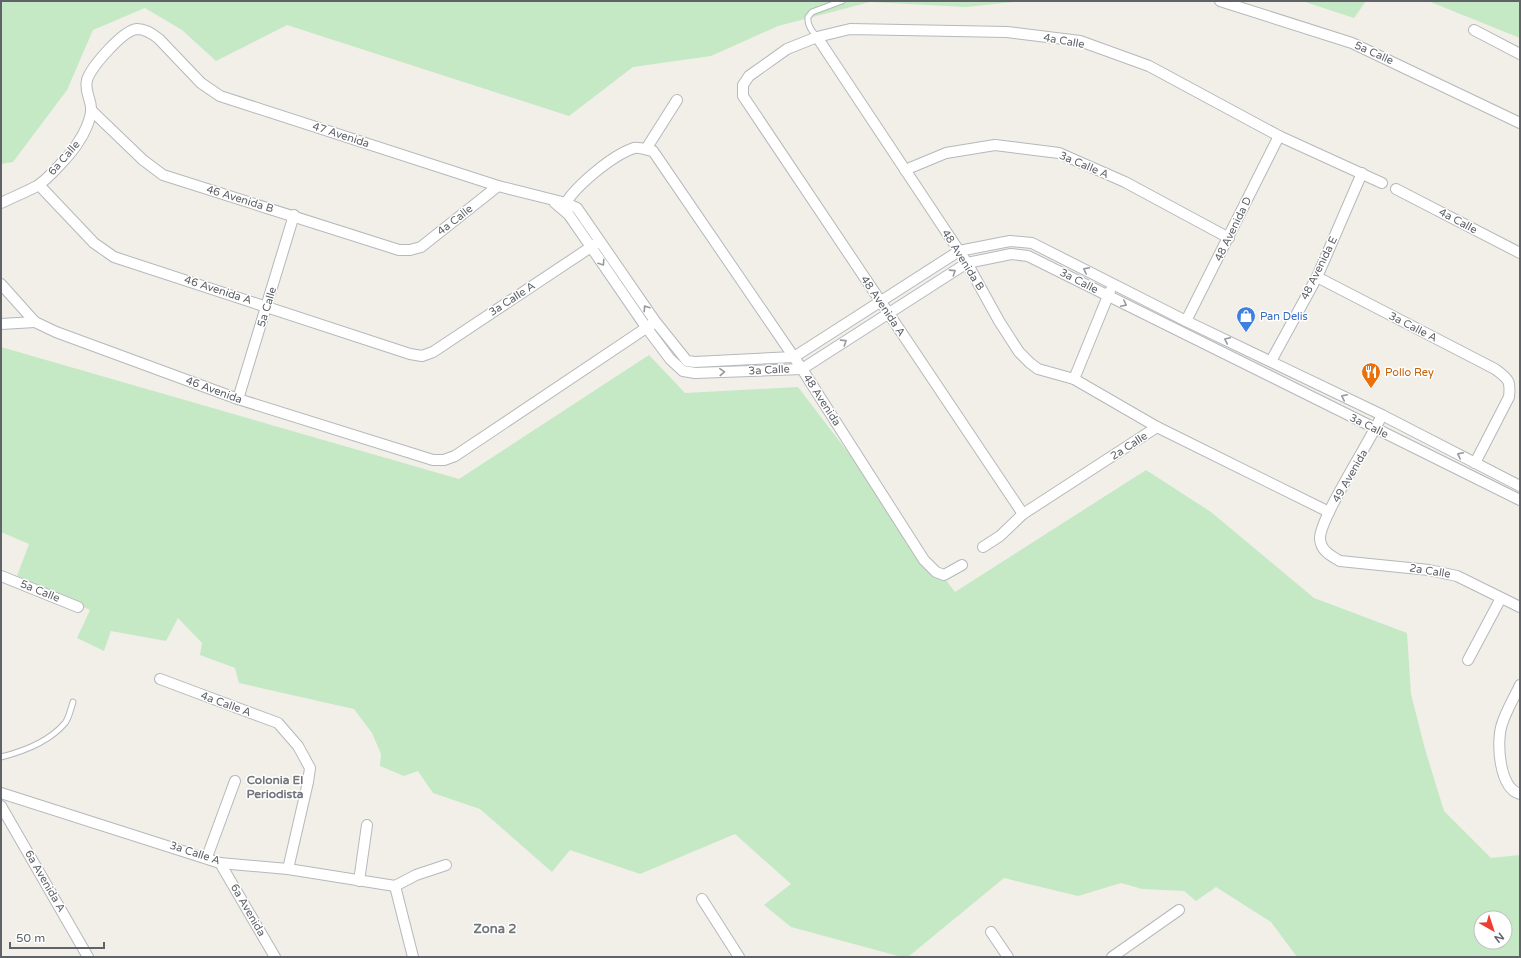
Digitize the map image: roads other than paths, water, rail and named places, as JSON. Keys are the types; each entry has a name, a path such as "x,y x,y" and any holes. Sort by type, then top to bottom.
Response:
{"street":[{"name":"5a Calle","path":"1220,1 1352,43 1414,71 1520,123"},
{"name":"4a Calle","path":"743,96 744,85 749,76 787,49 817,37 850,28 1007,32 1080,41 1149,66 1278,136 1382,183"},
{"name":"47 Avenida","path":"91,110 86,95 86,85 93,68 120,39 136,29 152,33 201,83 220,96 498,186 551,200"},
{"path":"1474,30 1520,54"},
{"name":"48 Avenida B","path":"817,37 967,263 999,321 1019,352 1038,369 1074,379 1157,427"},
{"name":"48 Avenida A","path":"743,96 880,303 1023,514"},
{"path":"564,205 587,180 616,157 636,148 646,150 677,100"},
{"name":"6a Calle","path":"1,203 39,185 71,152 80,141 91,110"},
{"name":"46 Avenida B","path":"91,110 143,160 163,175 294,215 399,250 410,250"},
{"name":"48 Avenida D","path":"1186,321 1229,238 1278,136"},
{"name":"3a Calle A","path":"905,170 946,153 995,145 1059,153 1125,182 1229,238"},
{"name":"48 Avenida","path":"646,150 653,151 657,156 794,357 924,560 936,572 944,575 962,565"},
{"name":"48 Avenida E","path":"1271,361 1317,277 1362,173"},
{"name":"46 Avenida A","path":"39,185 94,242 110,255 410,354 422,356"},
{"name":"4a Calle","path":"410,250 421,247 498,186"},
{"name":"4a Calle","path":"1396,189 1520,253"},
{"name":"3a Calle","path":"551,200 577,208 655,321 687,361 695,362 794,357 959,251 1010,241 1032,243 1186,321 1382,415 1520,486"},
{"name":"3a Calle","path":"564,205 646,327 670,359 683,371 695,374 802,369 967,263 1011,254 1028,256 1376,430 1520,500"},
{"name":"5a Calle","path":"238,399 294,215"},
{"name":"3a Calle A","path":"422,356 433,352 601,241"},
{"name":"3a Calle A","path":"1317,277 1494,369 1508,379 1510,387 1509,397 1475,463"},
{"name":"46 Avenida","path":"1,284 35,322 56,332 238,399 434,460 444,460 455,456 646,327"},
{"path":"1074,379 1114,284"},
{"path":"646,327 655,321"},
{"path":"1,324 35,322"},
{"name":"49 Avenida","path":"1320,538 1329,512 1376,430 1382,415"},
{"name":"2a Calle","path":"983,547 1000,536 1023,514 1157,427 1329,512"},
{"name":"2a Calle","path":"1320,538 1322,548 1340,561 1429,570 1457,576 1520,607"},
{"name":"5a Calle","path":"1,576 78,607"},
{"path":"1468,660 1501,598"},
{"name":"4a Calle A","path":"160,679 278,723 288,733 310,768 288,869"},
{"path":"1520,685 1502,725 1499,736 1500,760 1508,785 1514,792 1520,794"},
{"path":"207,857 235,781"},
{"name":"3a Calle A","path":"1,793 220,862 288,869 395,886"},
{"name":"6a Avenida A","path":"1,806 88,957"},
{"path":"360,881 367,825"},
{"name":"6a Avenida","path":"220,862 276,957"},
{"path":"413,957 395,886 416,875 446,865"},
{"path":"702,899 739,957"},
{"path":"1112,957 1178,910"},
{"path":"992,932 1008,957"}],"lane":[{"path":"817,37 807,22 808,17 812,12 842,1"},
{"path":"1,757 35,746 48,737 65,722 73,702"}],"place":[{"name":"Pan Delis","path":"1246,333"},
{"name":"Pollo Rey","path":"1371,389"}],"district":[{"name":"Colonia El Periodista","path":"275,787"},
{"name":"Zona 2","path":"495,929"}]}
